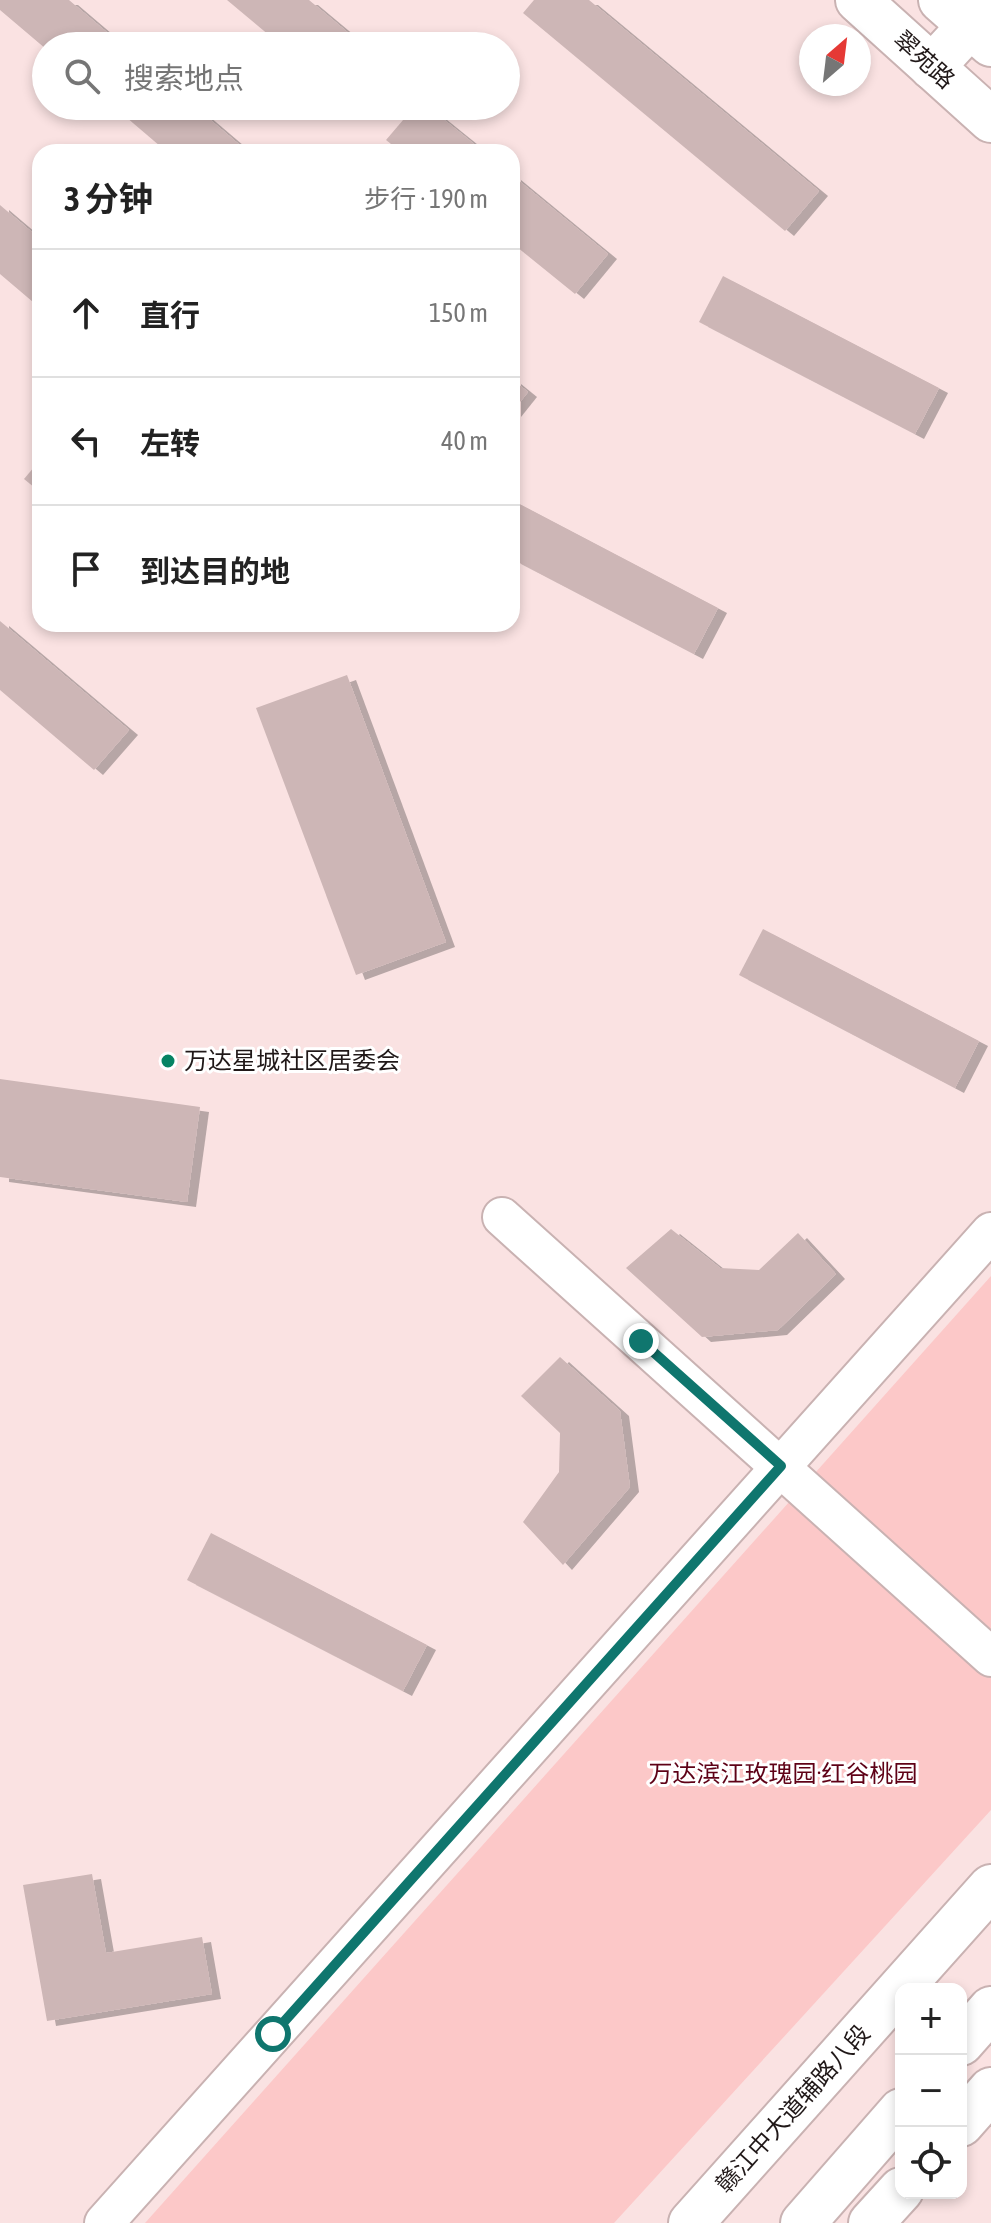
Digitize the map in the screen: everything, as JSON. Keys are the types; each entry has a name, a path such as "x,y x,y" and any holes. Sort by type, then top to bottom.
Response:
{"street":[{"name":"翠苑路","path":"858,0 991,120"},
{"path":"932,67 973,18"},
{"path":"502,1217 991,1657"},
{"path":"104,2223 991,1232"},
{"name":"赣江中大道辅路八段","path":"691,2223 991,1887"},
{"path":"967,2036 991,2009"},
{"path":"967,2117 991,2090"},
{"path":"803,2223 895,2118"},
{"path":"871,2223 895,2197"}],"green space":[{"name":"万达滨江玫瑰园·红谷桃园","path":"991,1276 991,1810 614,2223 145,2223"}],"building":[{"path":"0,0 69,0 107,32 32,32 32,37 0,10"},
{"path":"227,0 309,0 347,32 265,32"},
{"path":"534,0 589,0 819,191 785,231 523,13"},
{"path":"129,120 210,120 239,144 158,144"},
{"path":"403,120 444,120 474,144 391,144 386,140"},
{"path":"520,182 608,254 575,294 520,249"},
{"path":"0,205 32,232 32,301 0,274"},
{"path":"723,276 939,388 915,434 699,322"},
{"path":"520,386 528,392 520,402"},
{"path":"32,470 32,486 24,479"},
{"path":"520,504 718,608 694,654 520,563"},
{"path":"0,621 129,730 94,770 0,690"},
{"path":"347,675 446,942 356,975 256,708"},
{"path":"763,929 979,1041 955,1088 739,975"},
{"path":"0,1079 200,1107 187,1202 0,1177"},
{"path":"671,1229 720,1268 759,1270 798,1233 836,1274 778,1330 702,1337 626,1268"},
{"path":"560,1357 620,1411 630,1487 563,1565 523,1522 559,1472 560,1433 521,1396"},
{"path":"211,1533 427,1645 403,1691 187,1580"},
{"path":"92,1874 106,1953 202,1937 212,1994 47,2021 23,1885"}],"place":[{"name":"万达星城社区居委会","path":"168,1061"}],"route":[{"path":"273,2034 781,1466 641,1341"}]}
